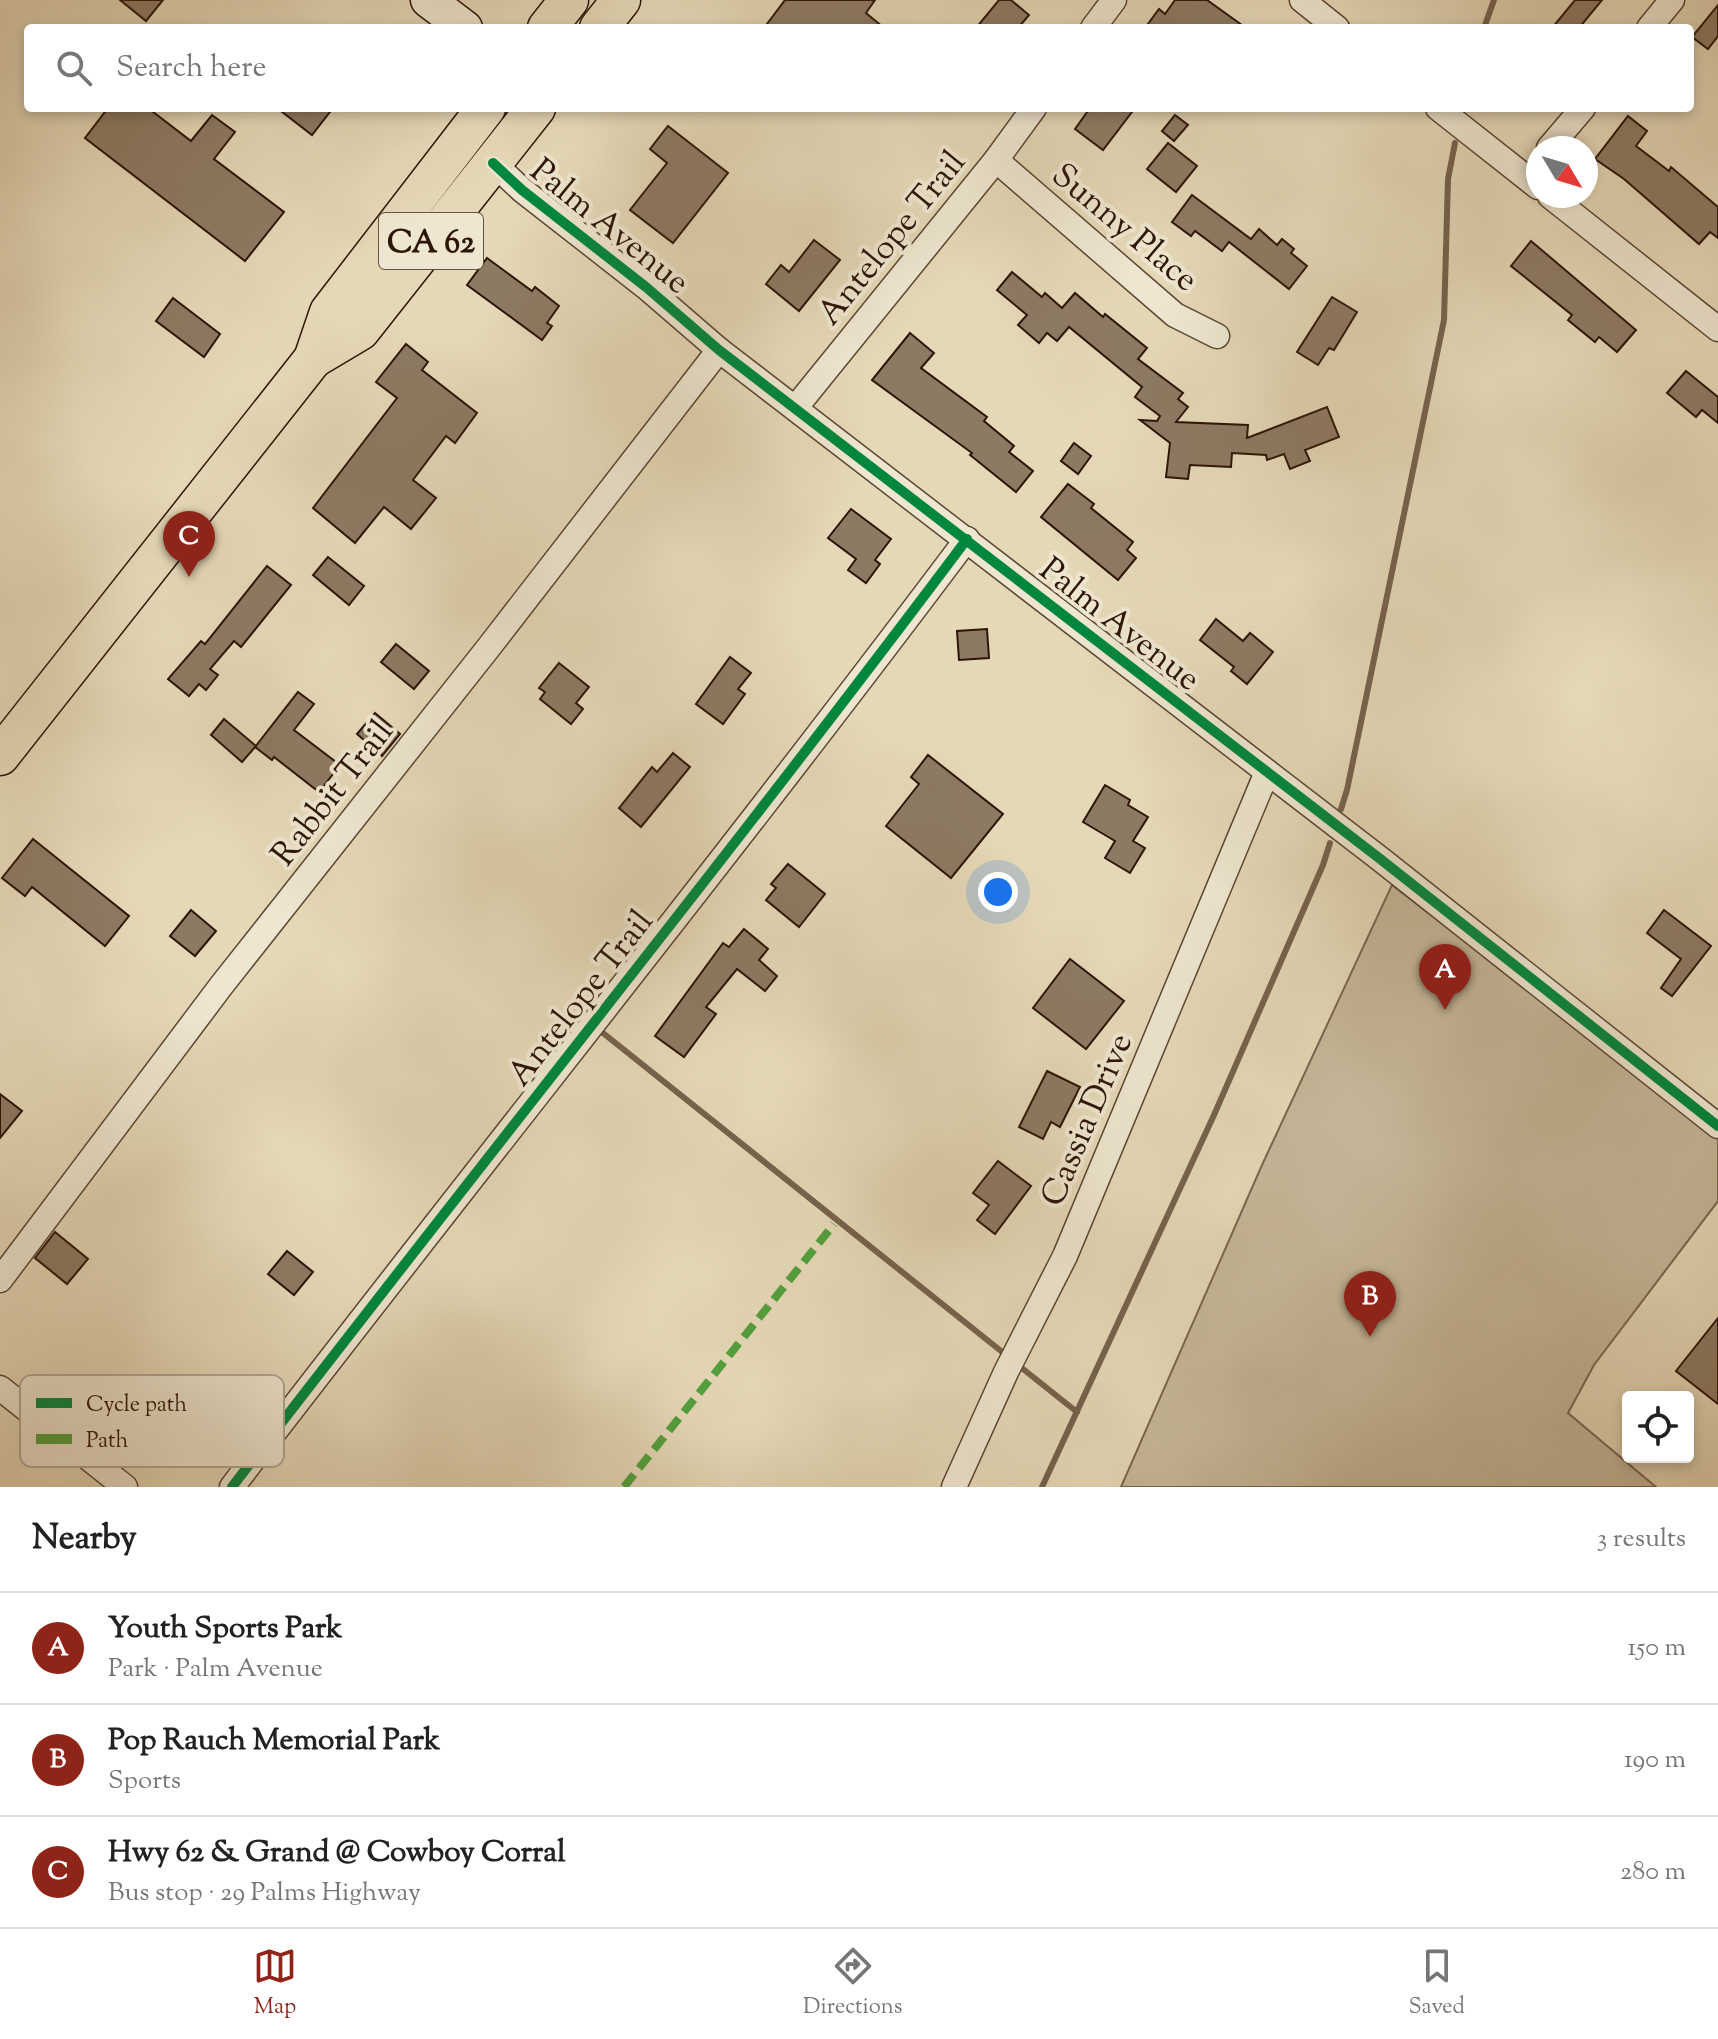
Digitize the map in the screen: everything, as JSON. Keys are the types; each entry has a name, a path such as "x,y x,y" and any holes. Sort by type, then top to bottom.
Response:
{"main road":[{"path":"550,24 569,0"},
{"path":"575,24 590,0"},
{"path":"602,24 621,0"},
{"name":"CA 62","path":"0,756 313,359 329,312 483,112"},
{"path":"493,163 484,147 512,112"},
{"name":"CA 62","path":"313,359 360,331 533,112"}],"street":[{"path":"428,0 460,24"},
{"path":"1096,24 1114,0"},
{"path":"1302,0 1332,24"},
{"path":"1652,24 1672,0"},
{"name":"Antelope Trail","path":"796,407 996,160 1031,112"},
{"path":"1444,112 1526,169"},
{"path":"1559,136 1580,112"},
{"name":"Sunny Place","path":"996,160 1175,315 1217,336"},
{"name":"Palm Avenue","path":"493,163 719,350 1267,772 1718,1126"},
{"path":"1565,208 1718,329"},
{"name":"Rabbit Trail","path":"0,1280 221,986 719,350"},
{"name":"Antelope Trail","path":"284,1420 584,1037 967,539"},
{"name":"Cassia Drive","path":"954,1487 1006,1372 1065,1256 1267,772"},
{"path":"0,1388 20,1404"},
{"path":"100,1467 125,1487"},
{"name":"Antelope Trail","path":"232,1487 247,1467"}],"shaded area":[{"path":"1392,885 1718,1136 1718,1201 1594,1365 1568,1413 1622,1458 1622,1463 1627,1463 1656,1487 1121,1487 1262,1165"}],"building":[{"path":"120,0 163,0 146,21"},
{"path":"785,0 875,0 866,13 879,24 767,24"},
{"path":"999,0 1011,0 1029,15 1021,24 979,24"},
{"path":"1175,0 1207,0 1240,24 1148,24 1159,9 1165,14"},
{"path":"1575,0 1602,0 1582,24 1555,24"},
{"path":"1718,5 1718,36 1708,49 1694,38"},
{"path":"105,112 153,112 191,141 212,115 235,132 214,159 284,212 245,261 85,138"},
{"path":"282,112 330,112 312,135"},
{"path":"1087,112 1132,112 1103,150 1075,129"},
{"path":"1175,115 1188,125 1174,141 1162,131"},
{"path":"1628,116 1647,131 1636,146 1669,171 1671,167 1718,207 1718,238 1710,232 1699,244 1624,179 1598,161 1598,155"},
{"path":"668,126 728,173 673,243 630,210 667,163 650,149"},
{"path":"1168,143 1197,166 1176,192 1147,169"},
{"path":"1192,195 1251,239 1259,229 1277,245 1282,239 1294,249 1291,253 1307,266 1289,289 1229,242 1222,251 1195,231 1191,236 1172,222"},
{"path":"814,240 840,260 799,311 766,284 781,265 789,272"},
{"path":"1531,241 1636,330 1617,352 1599,337 1595,342 1568,320 1572,315 1511,266"},
{"path":"487,258 532,291 535,287 559,306 547,323 552,326 542,340 467,285"},
{"path":"1012,272 1042,297 1045,293 1062,308 1075,293 1147,348 1138,359 1183,393 1178,399 1188,407 1176,422 1248,425 1247,438 1327,407 1339,437 1305,450 1310,461 1290,469 1284,454 1267,460 1266,455 1232,453 1231,467 1190,465 1188,479 1166,477 1170,443 1140,420 1157,421 1160,416 1135,397 1142,387 1069,327 1057,341 1047,333 1039,343 1018,325 1027,315 997,290"},
{"path":"1332,297 1357,312 1334,350 1329,348 1318,365 1297,352"},
{"path":"173,298 220,334 204,357 156,321"},
{"path":"910,333 934,353 921,368 987,417 984,421 1014,446 1009,452 1033,471 1016,492 970,455 972,453 872,380"},
{"path":"406,344 428,362 422,370 477,413 455,443 446,436 413,480 436,498 411,529 384,507 355,543 313,508 397,398 376,382"},
{"path":"1686,371 1718,397 1718,423 1702,410 1696,417 1667,393"},
{"path":"1074,443 1091,456 1078,474 1061,461"},
{"path":"1068,484 1094,504 1091,508 1133,542 1127,550 1136,558 1118,580 1041,517"},
{"path":"851,509 891,539 875,560 880,564 866,583 848,570 856,559 828,538"},
{"path":"328,557 364,586 349,605 313,575"},
{"path":"267,566 291,585 241,647 234,641 210,669 218,675 206,690 199,684 189,696 168,679 201,641 205,644"},
{"path":"1216,619 1243,641 1250,633 1273,652 1247,684 1231,671 1234,667 1200,640"},
{"path":"987,629 989,658 959,660 957,631"},
{"path":"396,644 429,671 414,689 381,662"},
{"path":"730,657 751,673 738,689 745,694 723,724 696,704"},
{"path":"559,663 589,687 576,703 583,709 571,724 540,699 545,692 539,688"},
{"path":"298,692 314,704 294,730 340,765 319,792 274,757 272,760 255,747"},
{"path":"375,713 400,734 382,756 357,734"},
{"path":"224,719 256,746 242,762 211,735"},
{"path":"673,753 690,767 641,827 619,808 652,767 657,772"},
{"path":"928,755 1003,814 951,878 886,826 919,784 911,777"},
{"path":"1105,785 1130,800 1128,805 1148,817 1133,841 1145,848 1130,873 1105,858 1115,841 1083,822"},
{"path":"33,839 129,916 105,946 32,887 25,896 2,878"},
{"path":"788,864 825,894 799,927 766,900 776,888 771,884"},
{"path":"191,910 216,931 195,956 170,936"},
{"path":"1664,910 1711,946 1672,996 1661,988 1681,959 1647,933"},
{"path":"744,929 768,949 759,960 777,976 765,991 737,969 706,1007 716,1014 684,1057 655,1036 723,943 729,947"},
{"path":"1070,959 1124,1001 1086,1049 1033,1008"},
{"path":"1047,1071 1080,1087 1060,1127 1051,1122 1043,1139 1019,1127"},
{"path":"0,1094 22,1111 0,1138"},
{"path":"998,1161 1031,1186 995,1234 977,1220 989,1205 973,1193"},
{"path":"55,1232 88,1259 67,1284 35,1258"},
{"path":"287,1251 313,1272 294,1295 268,1274"},
{"path":"1718,1318 1718,1404 1676,1371"}],"waterway":[{"path":"1485,24 1494,0"},
{"path":"1341,809 1444,320 1448,179 1455,143"},
{"path":"1042,1487 1214,1115 1330,843"},
{"path":"603,1033 1006,1355"},
{"path":"1018,1365 1077,1412"}],"marked path":[{"path":"624,1487 834,1224"}],"cycle path":[{"path":"493,163 719,350 1379,858 1718,1126"},
{"path":"284,1420 785,778 967,539"},
{"path":"232,1487 248,1467"}],"place":[{"name":"Hwy 62 & Grand @ Cowboy Corral","path":"189,577"},
{"name":"Youth Sports Park","path":"1445,1010"},
{"name":"Pop Rauch Memorial Park","path":"1370,1337"}]}
